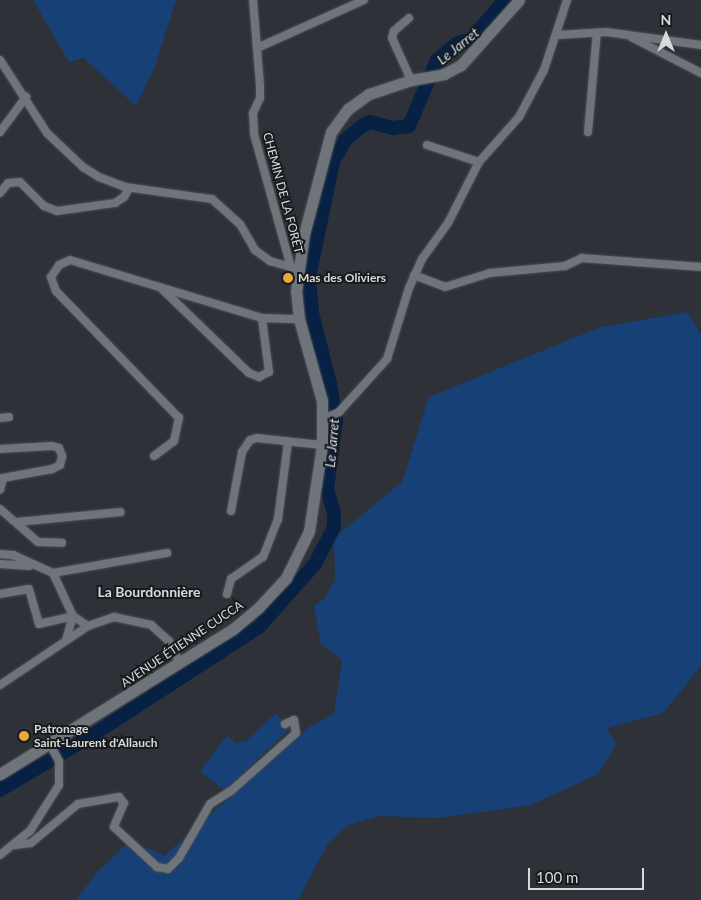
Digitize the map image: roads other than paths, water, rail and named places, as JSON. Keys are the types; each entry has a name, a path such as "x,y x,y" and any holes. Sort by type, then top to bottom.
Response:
{"main road":[{"name":"AVENUE ÉTIENNE CUCCA","path":"0,774 52,748 180,664 247,618 286,578 309,531 327,418 299,319 294,268 321,160 331,132 348,109 369,94 416,79 436,77 452,71 472,55 519,0"}],"street":[{"name":"CHEMIN DE LA FORÊT","path":"253,0 260,98 253,113 254,134 294,268"},
{"path":"257,48 364,0"},
{"path":"327,418 339,412 387,360 414,275 448,223 479,162 519,117 544,70 558,35 567,0"},
{"path":"409,18 394,31 392,38 416,79"},
{"path":"558,35 597,32 701,44"},
{"path":"588,132 597,32"},
{"path":"627,35 701,73"},
{"path":"0,60 26,97 47,134 75,160 99,178 129,188 212,199 240,224 255,250 270,261 294,268"},
{"path":"0,132 26,97"},
{"path":"427,145 479,162"},
{"path":"2,187 8,183 20,182 44,206 57,211 114,203 124,197 129,188"},
{"path":"414,275 446,287 490,273 565,266 582,258 701,267"},
{"path":"154,456 163,452 176,436 179,426 175,412 56,291 51,276 59,265 70,260 262,318 299,319"},
{"path":"159,287 249,373 259,377 269,372 262,318"},
{"path":"0,418 9,416"},
{"path":"231,511 242,452 248,442 257,438 322,445"},
{"path":"227,594 231,579 263,556 278,519 288,442"},
{"path":"0,449 52,446 59,448 62,456 60,466 52,469 1,478 0,490"},
{"path":"0,509 38,542 62,543"},
{"path":"17,522 121,512"},
{"path":"0,564 36,568 54,573 167,553"},
{"path":"0,554 13,555 36,568"},
{"path":"54,573 73,616 88,626"},
{"path":"0,594 29,589 40,624 73,616"},
{"path":"65,641 73,616"},
{"path":"0,685 88,626 114,617 151,624 169,641 180,664"},
{"path":"15,845 31,844 78,804 119,797 124,803 114,828 157,867 168,869 179,858 210,804 231,791 296,733 294,720 285,724"},
{"path":"0,855 15,845 52,799 61,776 60,761 52,748"}],"waterway":[{"name":"Le Jarret","path":"0,790 88,738 259,627 315,564 334,527 334,513 327,489 336,421 330,384 312,313 309,277 333,162 345,140 370,122 393,128 409,126 437,60 456,44 471,39 505,0"}],"place":[{"name":"Mas des Oliviers","path":"288,278"},
{"name":"Patronage Saint-Laurent d'Allauch","path":"24,736"}],"district":[{"name":"La Bourdonnière","path":"149,592"}]}
